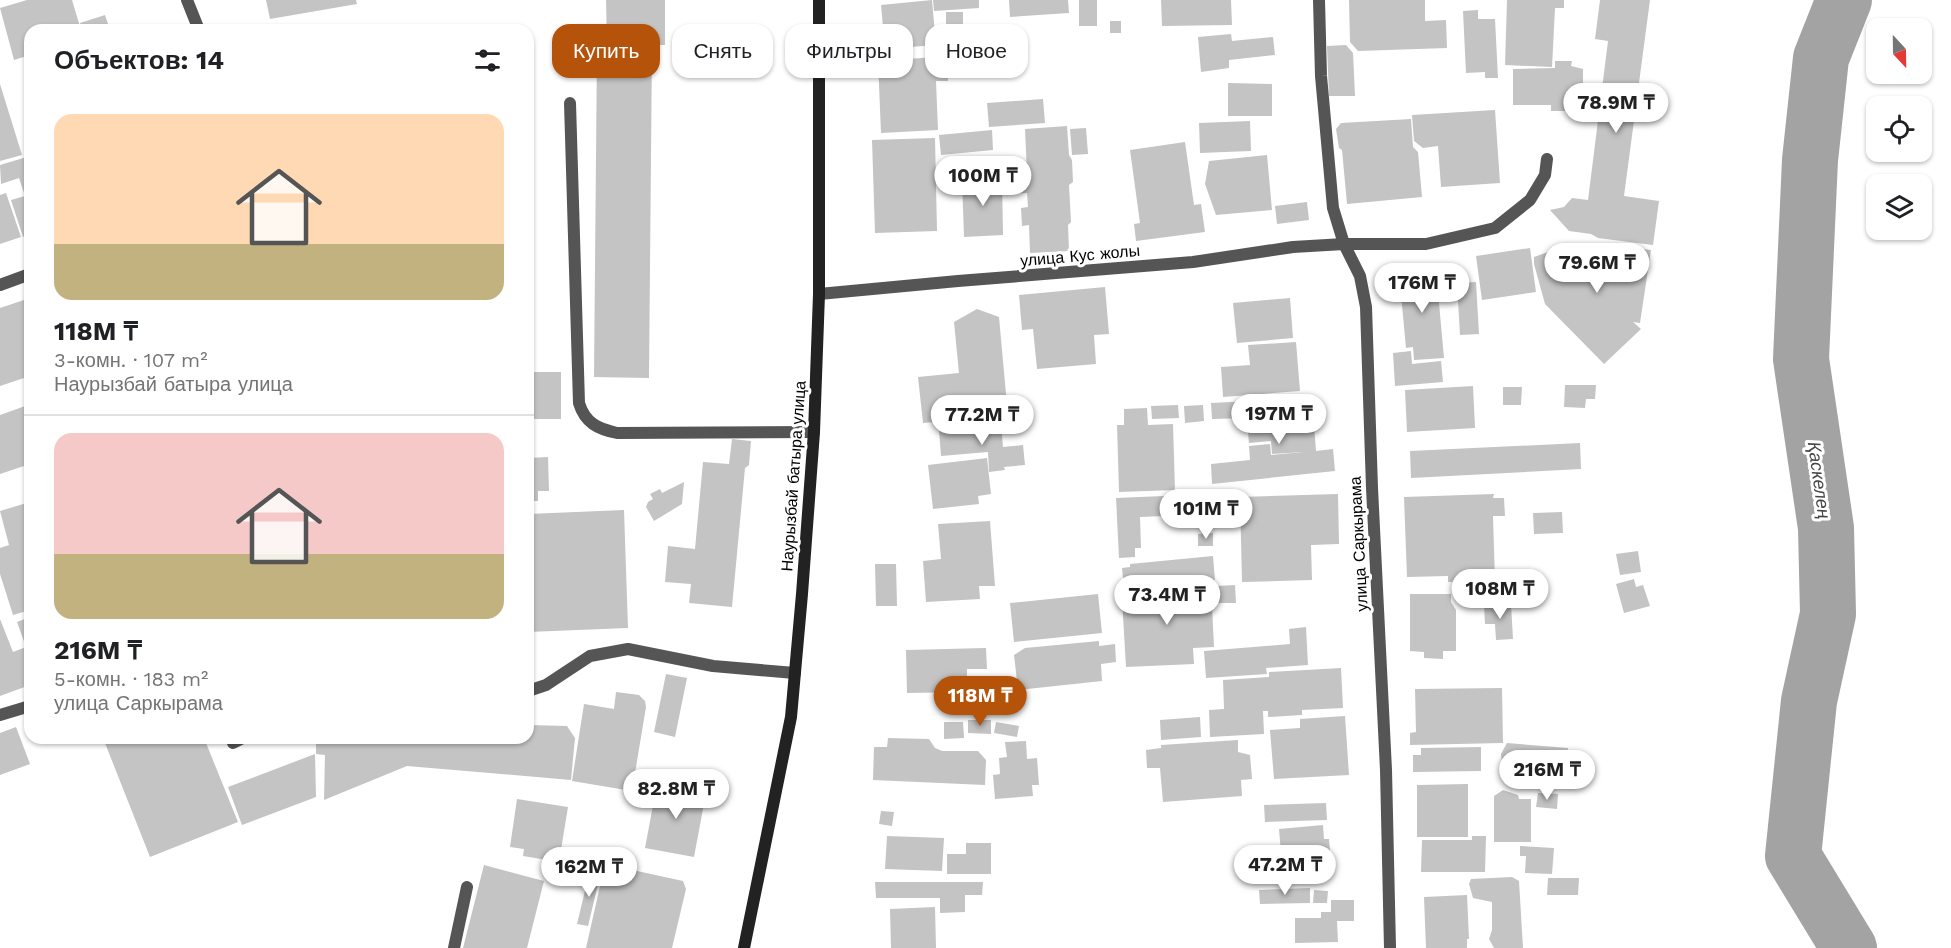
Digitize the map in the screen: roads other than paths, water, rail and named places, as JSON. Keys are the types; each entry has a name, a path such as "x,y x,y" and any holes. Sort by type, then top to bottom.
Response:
{"main road":[{"name":"Наурызбай батыра улица","path":"744,948 791,717 795,673 814,432 819,294 819,0"}],"street":[{"path":"187,0 197,24"},
{"name":"улица Саркырама","path":"1319,0 1321,76 1333,208 1344,244 1360,276 1366,307 1372,488 1386,770 1390,948"},
{"path":"570,103 579,403 582,413 592,424 603,430 617,433 814,432"},
{"name":"улица Кус жолы","path":"819,294 1192,262 1293,247 1344,244 1426,244 1494,228 1530,200 1545,175 1547,159"},
{"path":"0,285 24,276"},
{"path":"534,689 546,685 590,656 628,649 713,666 795,673"},
{"path":"0,715 24,708"},
{"path":"454,948 467,887"}],"waterway":[{"name":"Қаскелең","path":"1844,0 1821,58 1810,160 1801,359 1826,528 1828,614 1809,701 1793,856 1849,948"}]}
